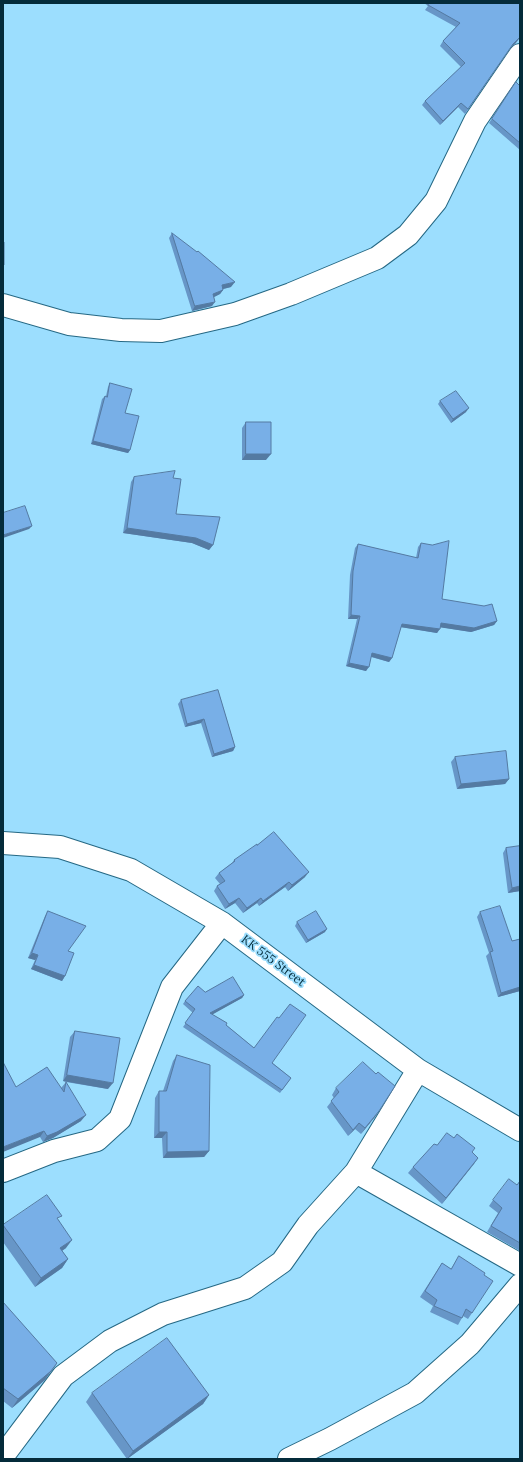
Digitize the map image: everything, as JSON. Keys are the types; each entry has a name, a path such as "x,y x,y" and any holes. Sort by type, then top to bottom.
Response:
{"street":[{"path":"3,305 70,324 121,330 161,331 235,314 291,294 378,258 408,235 436,201 475,121 520,54"},
{"name":"KK 555 Street","path":"3,843 60,847 131,870 222,923 418,1070 520,1130"},
{"path":"3,1171 54,1151 97,1140 120,1119 172,987 222,923"},
{"path":"3,1456 63,1376 110,1341 163,1314 245,1288 282,1262 308,1225 356,1172 418,1070"},
{"path":"356,1172 520,1265"},
{"path":"289,1459 330,1439 415,1392 470,1344 520,1285"}],"building":[{"path":"430,3 520,3 520,37 513,44 468,109 461,103 443,121 425,101 465,63 443,41 460,23 428,5"},
{"path":"516,82 520,86 520,143 492,119"},
{"path":"172,233 197,252 198,251 235,282 222,285 223,290 213,294 215,302 195,306"},
{"path":"4,242 4,265 3,265"},
{"path":"110,383 132,389 125,413 139,416 130,450 93,441"},
{"path":"456,391 469,408 453,419 440,401"},
{"path":"246,422 271,422 271,454 246,454"},
{"path":"175,471 173,478 181,479 176,514 220,517 213,545 196,538 127,528 134,477"},
{"path":"25,506 32,526 3,535 3,513"},
{"path":"449,541 442,599 484,606 492,604 497,621 474,628 441,623 440,629 402,624 392,658 372,653 369,667 349,663 360,616 351,615 353,571 358,544 418,558 421,543 432,545"},
{"path":"218,690 235,747 214,754 204,719 187,724 181,700"},
{"path":"506,751 509,779 461,784 455,757"},
{"path":"274,832 309,872 292,885 289,882 263,901 261,898 247,908 239,898 229,904 217,886 225,881 219,873 235,861 234,860"},
{"path":"520,846 520,886 512,888 506,848"},
{"path":"500,906 512,941 520,939 520,987 501,993 490,952 493,951 480,912"},
{"path":"48,911 86,926 68,951 74,953 65,976 34,965 38,955 32,953"},
{"path":"316,911 327,929 308,940 297,922"},
{"path":"233,977 244,995 210,1013 227,1023 226,1025 254,1048 277,1017 279,1018 290,1004 306,1015 272,1063 291,1078 282,1090 185,1023 195,1009 185,1001 198,986 205,992"},
{"path":"75,1031 120,1038 113,1083 67,1075"},
{"path":"177,1055 210,1065 209,1151 167,1152 167,1132 159,1132 159,1091 166,1091"},
{"path":"3,1062 16,1087 47,1067 64,1092 66,1082 86,1115 57,1132 47,1136 44,1131 3,1147"},
{"path":"363,1062 376,1074 378,1072 395,1086 379,1111 365,1128 359,1123 353,1130 331,1101 339,1092 336,1088"},
{"path":"447,1133 454,1138 457,1134 475,1148 472,1152 478,1158 446,1198 413,1167 434,1144 437,1145"},
{"path":"509,1179 517,1185 520,1181 520,1243 491,1226 502,1208 493,1200"},
{"path":"47,1195 62,1216 57,1218 72,1240 60,1248 68,1259 41,1278 3,1225"},
{"path":"459,1256 485,1273 484,1275 493,1281 472,1313 466,1309 462,1318 434,1306 437,1300 425,1291 442,1263 451,1269"},
{"path":"3,1302 57,1363 51,1371 18,1399 3,1388"},
{"path":"167,1338 209,1395 133,1451 92,1393"}]}
